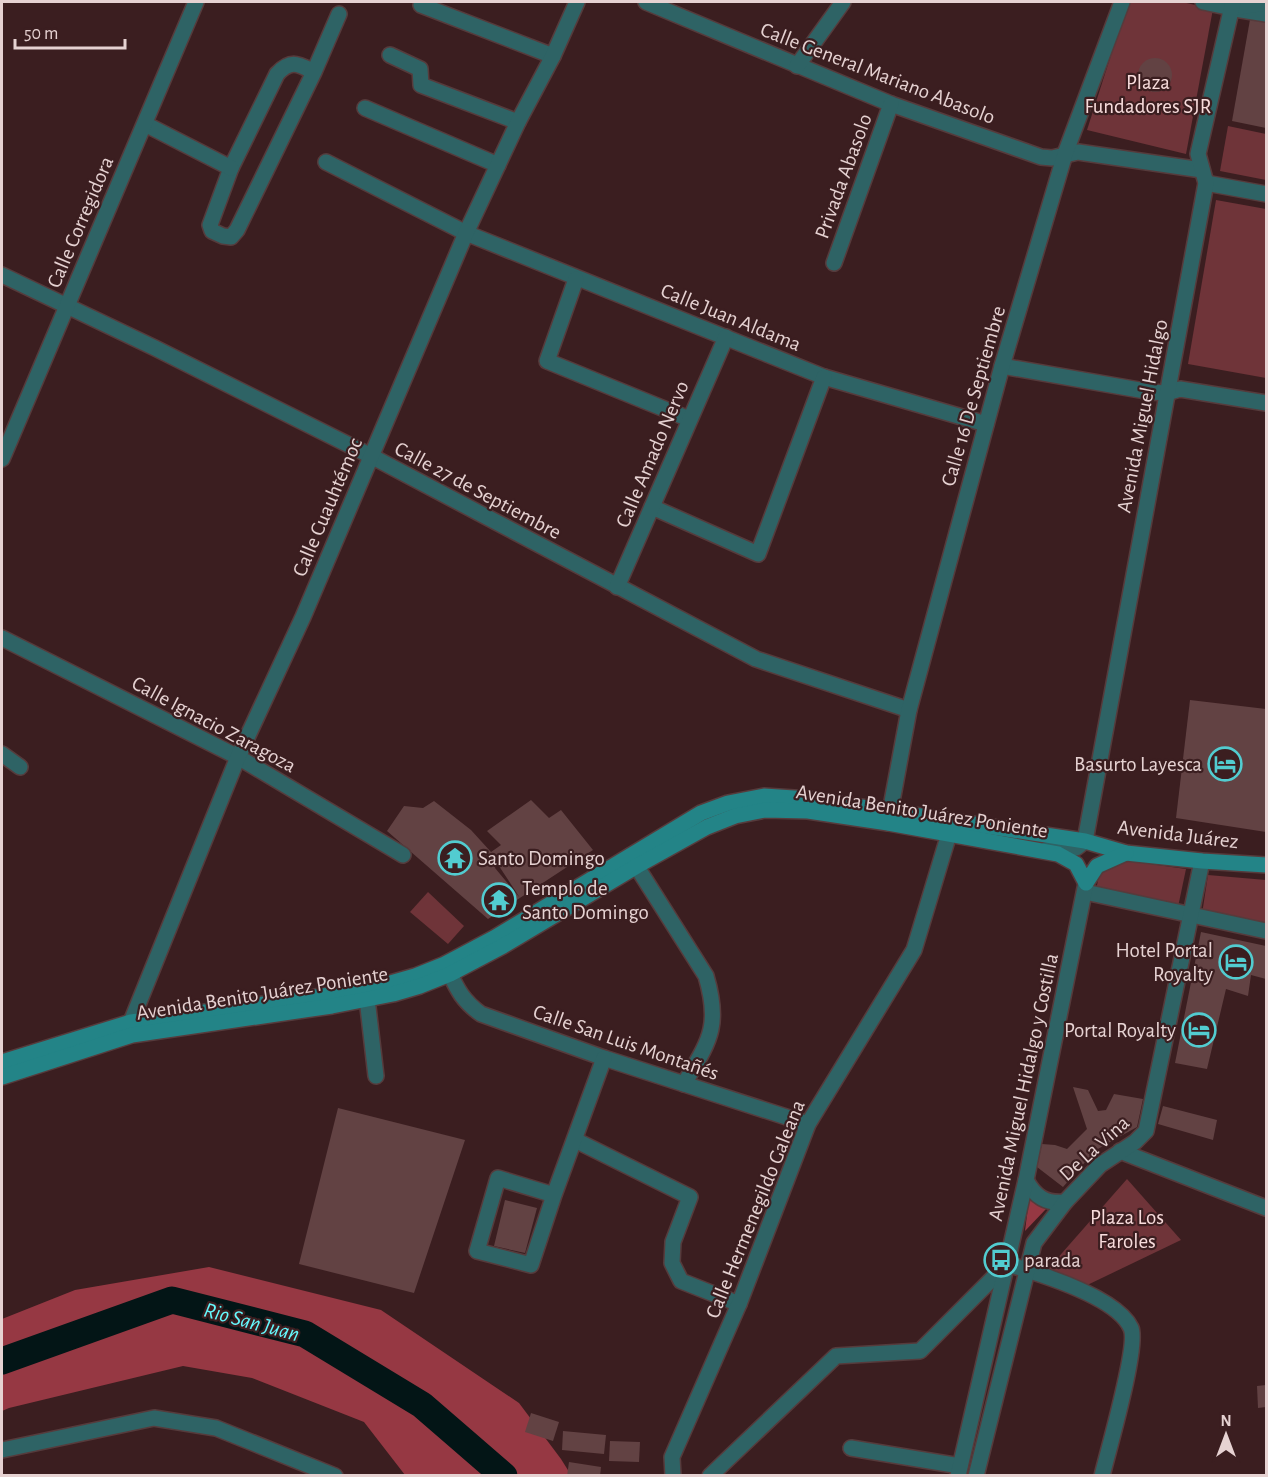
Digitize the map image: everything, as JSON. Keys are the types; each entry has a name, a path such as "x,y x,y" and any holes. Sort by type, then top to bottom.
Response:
{"main road":[{"name":"Avenida Benito Juárez Poniente","path":"2,1062 132,1028 367,995 389,985 447,969 494,938 634,861 700,813 728,803 764,796 809,799 951,828 1085,841"},
{"name":"Avenida Benito Juárez Poniente","path":"951,828 1024,849 1058,854 1068,858 1076,864 1085,887"},
{"name":"Avenida Juárez","path":"1085,841 1126,853 1266,865"},
{"path":"1085,887 1097,866 1126,853"},
{"name":"Avenida Benito Juárez Poniente","path":"2,1077 132,1028"}],"street":[{"name":"Calle Corregidora","path":"2,459 196,2"},
{"path":"423,2 422,6 553,56"},
{"name":"Calle Cuauhtémoc","path":"132,1028 238,757 303,617 466,233 578,2"},
{"name":"Calle General Mariano Abasolo","path":"646,2 891,104 1041,157 1052,158 1078,152 1100,154 1204,176 1266,194"},
{"path":"797,66 843,2"},
{"name":"Calle 16 De Septiembre","path":"889,817 909,710 1002,366 1065,154 1122,2"},
{"path":"1203,2 1233,5 1266,3"},
{"path":"1233,5 1266,14"},
{"name":"Avenida Miguel Hidalgo","path":"1085,841 1167,393 1204,176 1198,154 1233,5"},
{"path":"314,72 292,64 284,67 277,74 231,168 210,225 212,231 231,237 237,230 314,72 339,14"},
{"path":"390,55 420,69 422,85 518,122"},
{"name":"Privada Abasolo","path":"834,263 891,104"},
{"path":"365,108 498,165"},
{"path":"145,124 231,168"},
{"name":"Calle Juan Aldama","path":"326,162 466,233 576,279 824,377 986,424"},
{"name":"Calle 27 de Septiembre","path":"2,275 371,456 756,659 909,710"},
{"path":"576,279 547,361 689,418"},
{"name":"Calle Amado Nervo","path":"617,587 726,337"},
{"path":"1002,366 1151,392 1167,393 1180,389 1266,403"},
{"path":"652,507 758,554 824,377"},
{"name":"Calle Ignacio Zaragoza","path":"2,638 238,757 403,855"},
{"path":"2,754 20,767"},
{"name":"Calle Hermenegildo Galeana","path":"673,1476 672,1457 739,1304 808,1124 914,950 951,828"},
{"path":"1024,849 1076,848 1085,841"},
{"path":"634,861 706,976 712,998 714,1016 709,1040 684,1084"},
{"name":"De La Vina","path":"1026,1269 1034,1243 1065,1202 1100,1165 1135,1142 1146,1131 1202,861"},
{"path":"1085,887 1266,931"},
{"name":"Avenida Miguel Hidalgo y Costilla","path":"959,1471 1026,1180 1085,887"},
{"name":"Calle San Luis Montañés","path":"447,969 468,1005 481,1014 604,1058 808,1124"},
{"path":"367,995 376,1076"},
{"path":"554,1195 498,1178 477,1251 531,1265 604,1058"},
{"path":"575,1140 690,1197 673,1242 672,1263 681,1281 739,1304"},
{"path":"1120,1151 1266,1208"},
{"path":"1026,1180 1032,1191 1041,1199 1053,1203 1065,1202"},
{"path":"710,1476 836,1356 920,1351 1007,1264 1063,1281 1123,1316 1132,1330 1130,1363 1102,1476"},
{"path":"976,1476 1026,1269"},
{"path":"2,1450 154,1418 216,1428 335,1476"},
{"path":"851,1448 959,1471"}],"green space":[{"name":"Plaza Fundadores SJR","path":"1128,2 1182,2 1213,9 1186,154 1087,130"},
{"path":"1228,126 1266,134 1266,180 1220,171"},
{"path":"1216,200 1266,209 1266,378 1188,364"},
{"path":"1122,860 1186,869 1178,907 1096,890 1100,871"},
{"path":"1208,875 1266,880 1266,927 1202,914"},
{"path":"428,892 464,926 448,944 410,912"},
{"name":"Plaza Los Faroles","path":"1127,1179 1181,1240 1079,1289 1048,1269"}],"shaded area":[{"path":"1029,1199 1046,1209 1025,1231"},
{"path":"209,1267 381,1310 519,1403 571,1475 405,1475 364,1422 252,1378 183,1366 2,1411 2,1319 75,1290"}],"building":[{"path":"1251,14 1266,17 1266,128 1232,121"},
{"path":"1155,58 1167,63 1172,75 1167,87 1155,92 1143,87 1138,75 1143,63"},
{"name":"Basurto Layesca","path":"1190,700 1266,709 1266,832 1176,818"},
{"path":"531,800 549,818 561,810 593,850 520,898 488,919 387,831 404,806 423,808 434,801 471,830 491,852 501,845 487,831","holes":["497,863 520,898 495,868"]},
{"name":"Portal Royalty","path":"1201,932 1266,946 1266,979 1251,975 1248,996 1226,989 1207,1069 1175,1063"},
{"path":"1073,1087 1088,1090 1098,1111 1106,1110 1114,1094 1143,1099 1137,1127 1096,1150 1063,1187 1037,1167 1042,1144 1067,1149 1087,1129"},
{"path":"1163,1106 1217,1120 1213,1140 1158,1124"},
{"path":"338,1108 465,1140 414,1293 299,1264"},
{"path":"505,1200 537,1208 525,1253 494,1246"},
{"path":"1266,1385 1266,1407 1258,1408 1257,1386"},
{"path":"531,1413 559,1422 553,1441 525,1432"},
{"path":"563,1431 606,1435 604,1454 562,1450"},
{"path":"610,1441 640,1442 639,1462 609,1461"},
{"path":"569,1462 601,1467 600,1476 567,1476"}],"waterway":[{"name":"Rio San Juan","path":"2,1361 172,1300 305,1334 422,1405 504,1476"}],"place":[{"name":"Basurto Layesca","path":"1225,764"},
{"name":"Santo Domingo","path":"455,858"},
{"name":"Templo de Santo Domingo","path":"499,900"},
{"name":"Hotel Portal Royalty","path":"1236,962"},
{"name":"Portal Royalty","path":"1199,1030"},
{"name":"parada","path":"1001,1260"}]}
